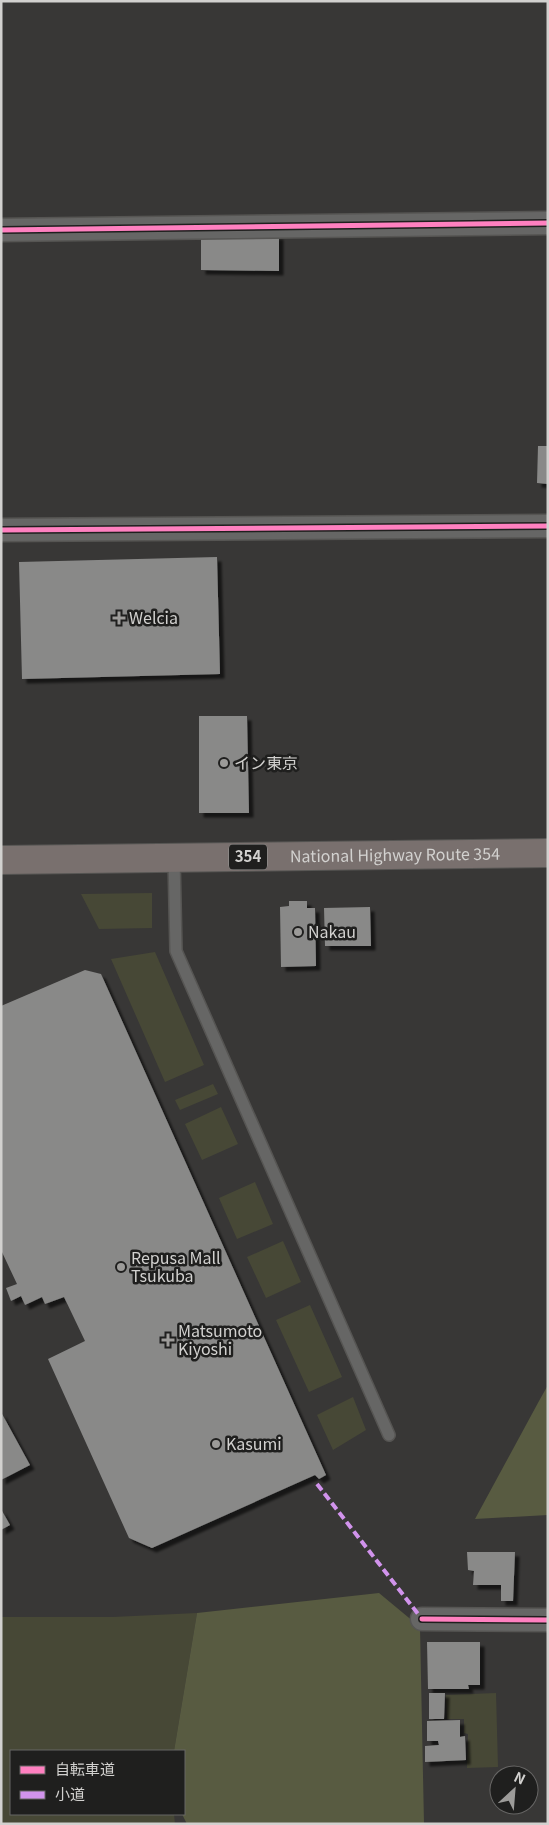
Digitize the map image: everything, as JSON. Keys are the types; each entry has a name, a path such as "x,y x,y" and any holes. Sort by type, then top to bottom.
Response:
{"highway":[{"name":"National Highway Route 354","path":"1,860 548,853"}],"street":[{"path":"1,230 548,222"},
{"path":"1,530 548,526"},
{"path":"422,1619 548,1620"}],"lane":[{"path":"174,858 176,951 389,1435"}],"green space":[{"path":"152,893 152,928 99,929 81,894"},
{"path":"155,952 204,1065 165,1082 111,959"},
{"path":"213,1084 218,1094 180,1110 175,1100"},
{"path":"221,1107 238,1144 202,1160 185,1124"},
{"path":"255,1182 273,1224 237,1239 219,1198"},
{"path":"283,1241 301,1282 266,1298 247,1257"},
{"path":"310,1305 342,1377 309,1392 276,1320"},
{"path":"548,1385 548,1515 475,1519 539,1401"},
{"path":"353,1397 366,1430 333,1450 317,1415"},
{"path":"379,1593 420,1627 424,1824 187,1824 182,1815 185,1815 185,1750 174,1750 197,1613"},
{"path":"197,1613 174,1750 10,1750 10,1815 174,1815 175,1824 1,1824 1,1617 113,1617"},
{"path":"496,1693 498,1765 467,1768 468,1734 464,1733 464,1719 447,1719 446,1695"}],"building":[{"path":"201,234 279,235 279,271 201,270"},
{"path":"538,446 548,446 548,484 537,483"},
{"name":"Welcia","path":"217,557 220,674 22,679 19,562"},
{"name":"イン東京","path":"199,716 247,716 249,813 199,813"},
{"name":"Nakau","path":"289,901 307,901 307,908 315,908 316,966 281,967 280,907 289,906"},
{"path":"370,907 371,946 325,946 324,908"},
{"name":"Repusa Mall Tsukuba","path":"85,970 101,974 326,1475 319,1479 315,1475 152,1548 129,1538 48,1359 85,1341 64,1297 45,1304 42,1297 25,1305 21,1296 11,1301 6,1288 17,1284 1,1250 1,1006"},
{"path":"1,1412 30,1465 1,1480"},
{"path":"1,1509 10,1525 1,1530"},
{"path":"467,1552 515,1552 513,1601 501,1601 501,1585 473,1585 474,1571 468,1570"},
{"path":"427,1642 480,1642 480,1685 468,1685 469,1689 428,1689"},
{"path":"429,1693 445,1693 444,1719 429,1719"},
{"path":"460,1720 460,1737 465,1736 466,1760 425,1762 425,1746 439,1745 438,1741 427,1741 427,1721"}],"marked path":[{"path":"317,1484 422,1619"}],"cycle path":[{"path":"1,230 548,223"},
{"path":"1,530 548,526"},
{"path":"422,1619 548,1620"}],"place":[{"name":"Welcia","path":"119,618"},
{"name":"イン東京","path":"224,763"},
{"name":"Nakau","path":"298,932"},
{"name":"Repusa Mall Tsukuba","path":"121,1267"},
{"name":"Matsumoto Kiyoshi","path":"168,1340"},
{"name":"Kasumi","path":"216,1444"}]}
